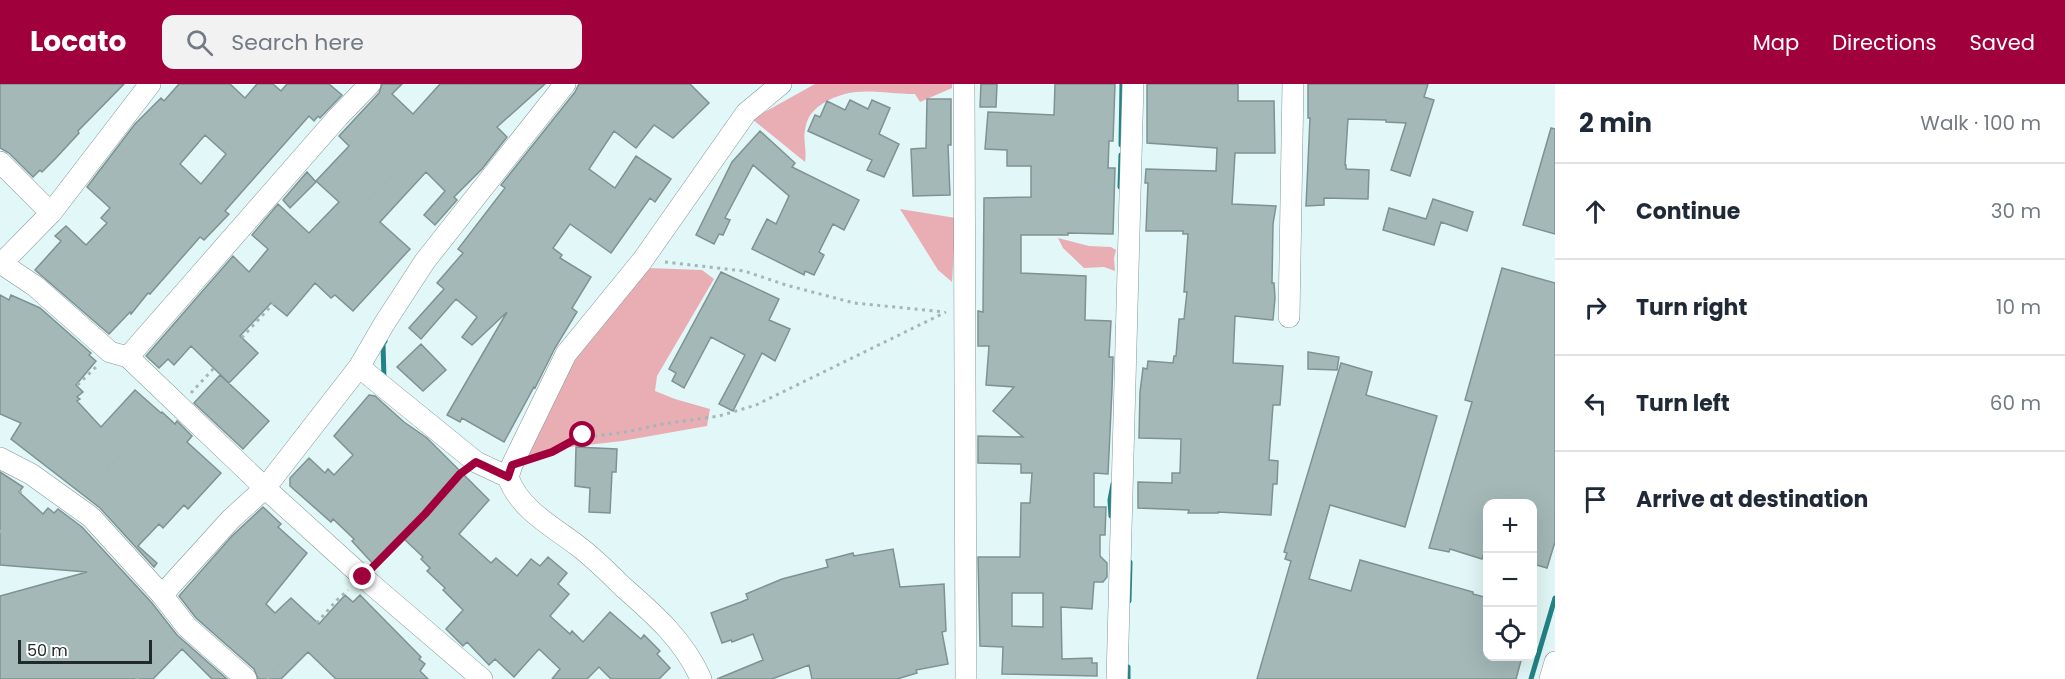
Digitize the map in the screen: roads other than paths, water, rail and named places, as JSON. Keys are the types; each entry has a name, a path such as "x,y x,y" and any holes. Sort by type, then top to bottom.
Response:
{"street":[{"path":"150,84 51,213 1,264 35,286 176,402 265,488 363,577 482,679"},
{"path":"119,355 370,84"},
{"path":"162,595 231,519 265,488 359,367 425,261 565,84"},
{"path":"701,679 695,664 669,627 580,547 520,501 512,488 510,471 566,354 642,261 746,113 781,84"},
{"path":"964,84 966,679"},
{"path":"1117,679 1133,84"},
{"path":"1289,317 1293,84"},
{"path":"0,162 51,213"},
{"path":"359,367 476,462 510,471"},
{"path":"15,466 76,504 91,517 162,595 187,627 246,679"},
{"path":"1550,679 1555,662"}],"waterway":[{"path":"1121,145 1122,84"},
{"path":"1120,187 1121,155"},
{"path":"384,379 383,344 385,341"},
{"path":"1111,516 1110,500 1113,484"},
{"path":"1129,601 1130,562"},
{"path":"1531,679 1555,598"},
{"path":"1128,667 1128,679"}]}
